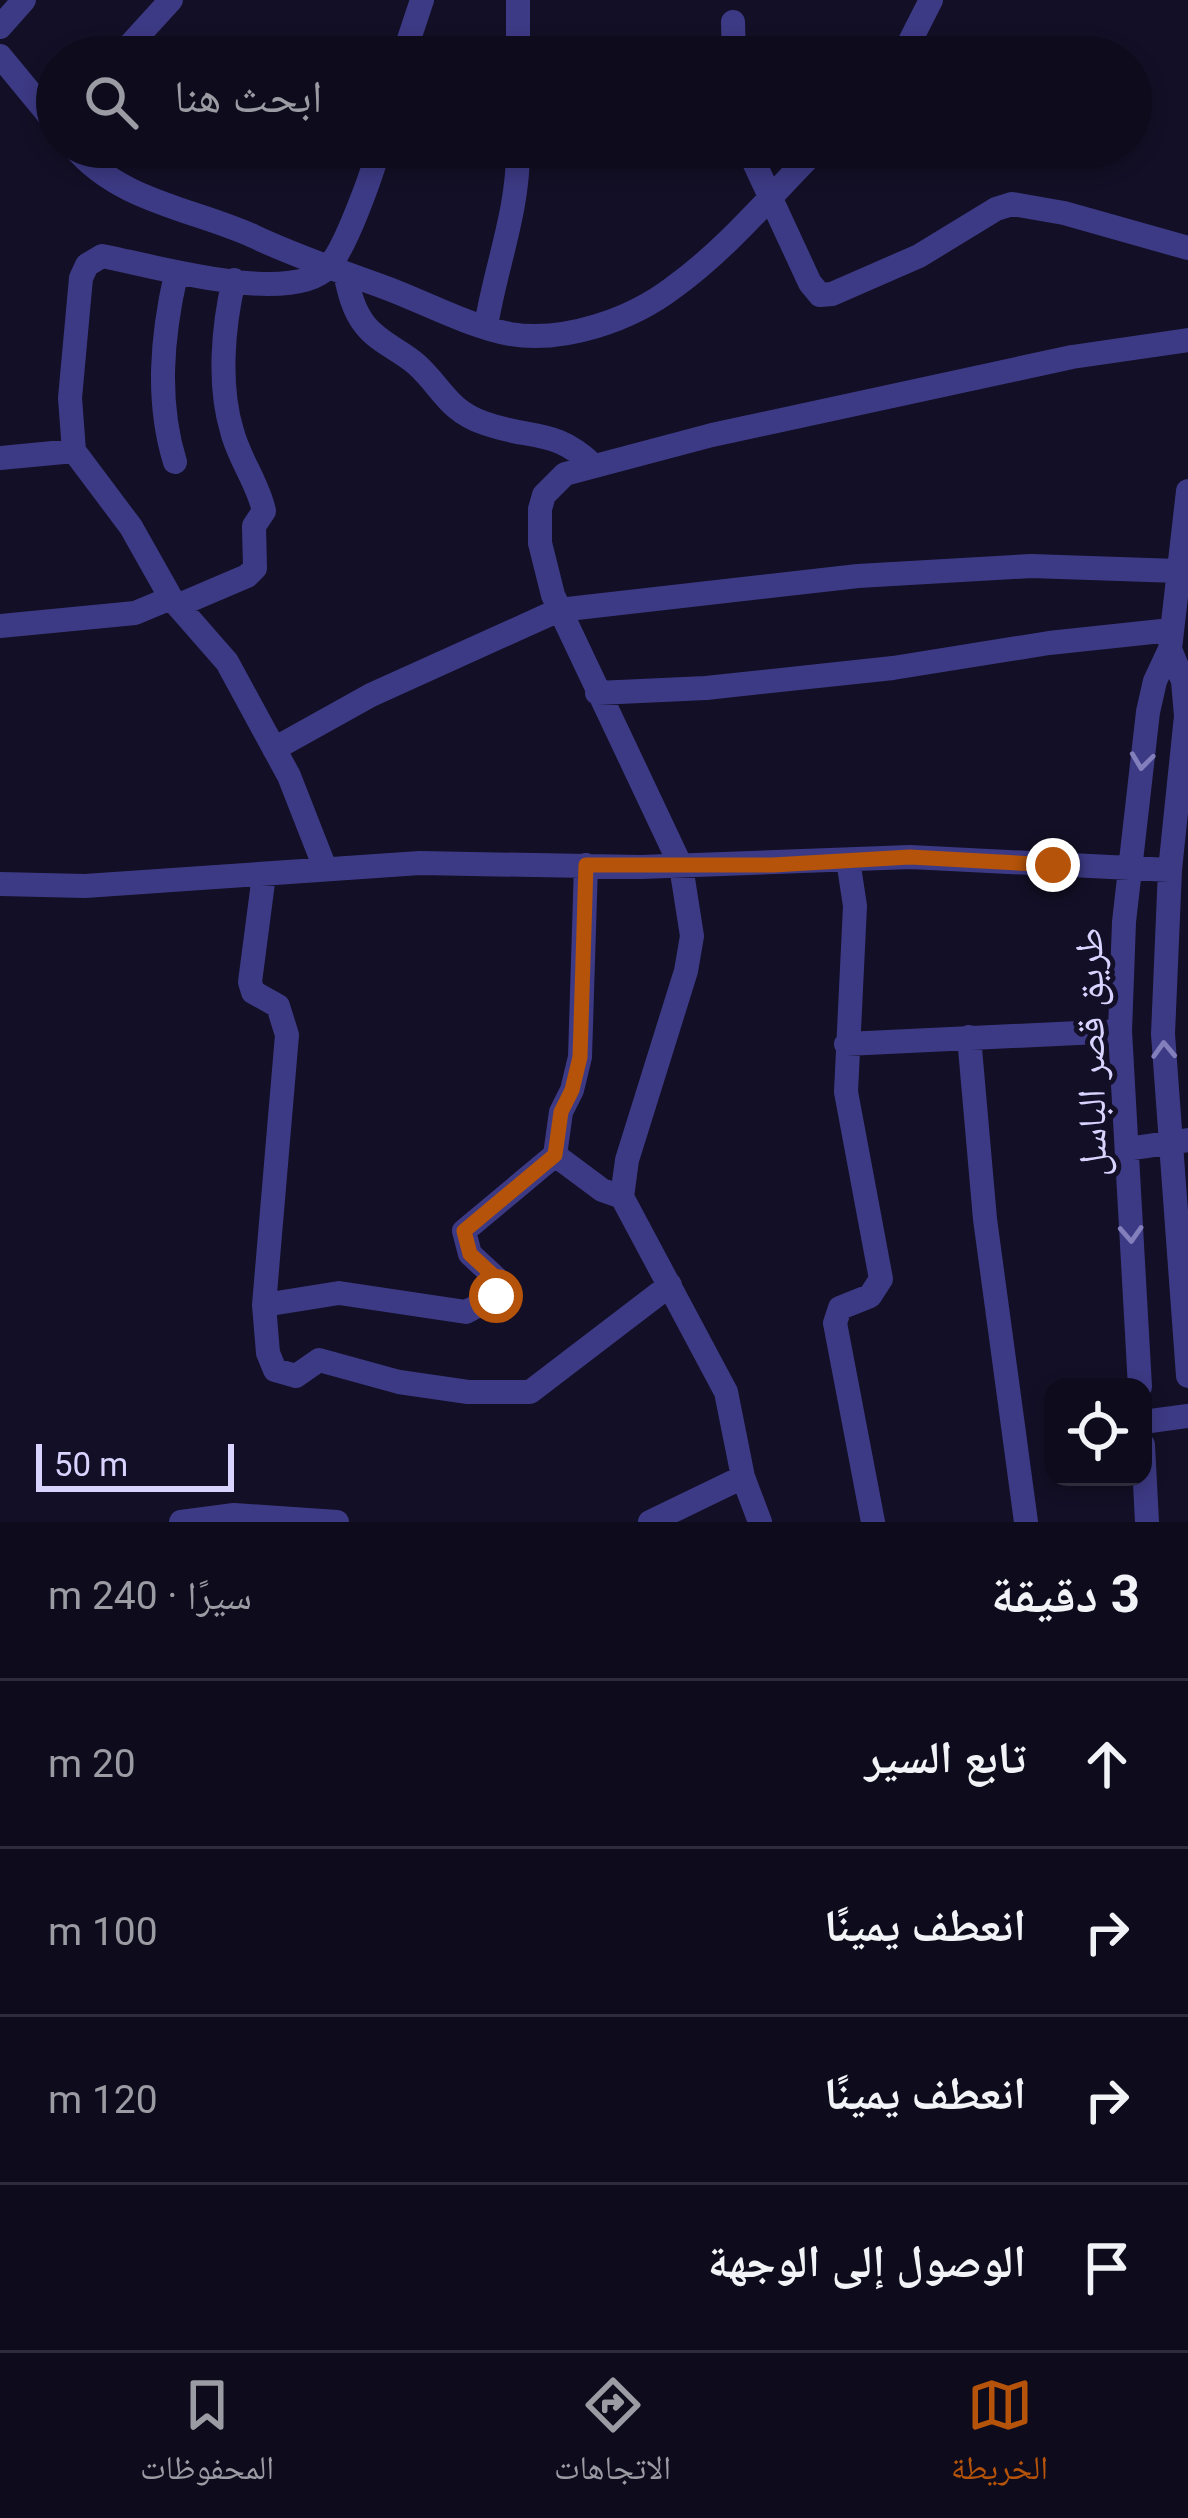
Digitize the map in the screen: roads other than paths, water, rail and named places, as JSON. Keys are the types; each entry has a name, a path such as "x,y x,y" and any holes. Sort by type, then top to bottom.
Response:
{"street":[{"path":"0,27 24,0"},
{"path":"138,36 171,0"},
{"path":"410,36 422,0"},
{"path":"518,0 518,36"},
{"path":"913,36 931,0"},
{"path":"733,22 733,36"},
{"path":"0,56 36,100"},
{"path":"99,168 144,198 230,226 510,334 559,333 637,311 675,287 799,168"},
{"path":"372,168 337,271 361,321 421,368 454,408 500,428 563,440 593,466"},
{"path":"487,326 495,273 513,219 517,168"},
{"path":"756,168 809,283 820,295 919,256 1012,204 1064,213 1188,248"},
{"path":"326,868 274,749 227,662 175,602 130,527 74,451 70,398 81,278 87,265 102,256 176,274 291,285 337,271"},
{"path":"175,462 166,434 164,392 166,317 176,274"},
{"path":"0,626 135,613 248,576 255,568 254,526 263,508 232,431 226,388 225,338 234,280"},
{"path":"760,1522 743,1477 726,1392 622,1197 627,1160 691,953 681,866 559,610 540,543 544,495 565,474 712,435 1072,357 1188,340"},
{"path":"0,458 74,451"},
{"name":"طريق قصر الباسل","path":"1140,1378 1120,1031 1130,867 1148,712 1171,640 1188,491"},
{"path":"274,749 370,695 559,610 858,576 1031,566 1178,571"},
{"path":"597,694 893,668 1049,643 1171,640"},
{"name":"طريق قصر الباسل","path":"1171,640 1183,681 1186,716 1170,870 1163,1034 1179,1142 1188,1376"},
{"path":"0,884 85,886 419,863 681,866 910,857 1170,870"},
{"path":"848,860 855,906 846,1092 881,1279 870,1296 840,1308 835,1323 873,1522"},
{"path":"264,1306 339,1293 466,1312 488,1304 499,1290 496,1278 470,1254 464,1231 555,1155 561,1112 580,1057 586,865"},
{"path":"264,875 250,982 253,992 278,1006 287,1035 264,1306 268,1353 279,1374 296,1376 319,1360 399,1382 468,1392 530,1392 670,1285"},
{"path":"846,1044 1120,1031"},
{"path":"969,1037 985,1219 1026,1522"},
{"path":"1127,1149 1179,1142"},
{"path":"555,1155 602,1190 622,1197"},
{"path":"1152,1421 1188,1416"},
{"path":"650,1522 743,1477"},
{"path":"1145,1486 1147,1522"},
{"path":"182,1522 235,1515 337,1522"}]}
